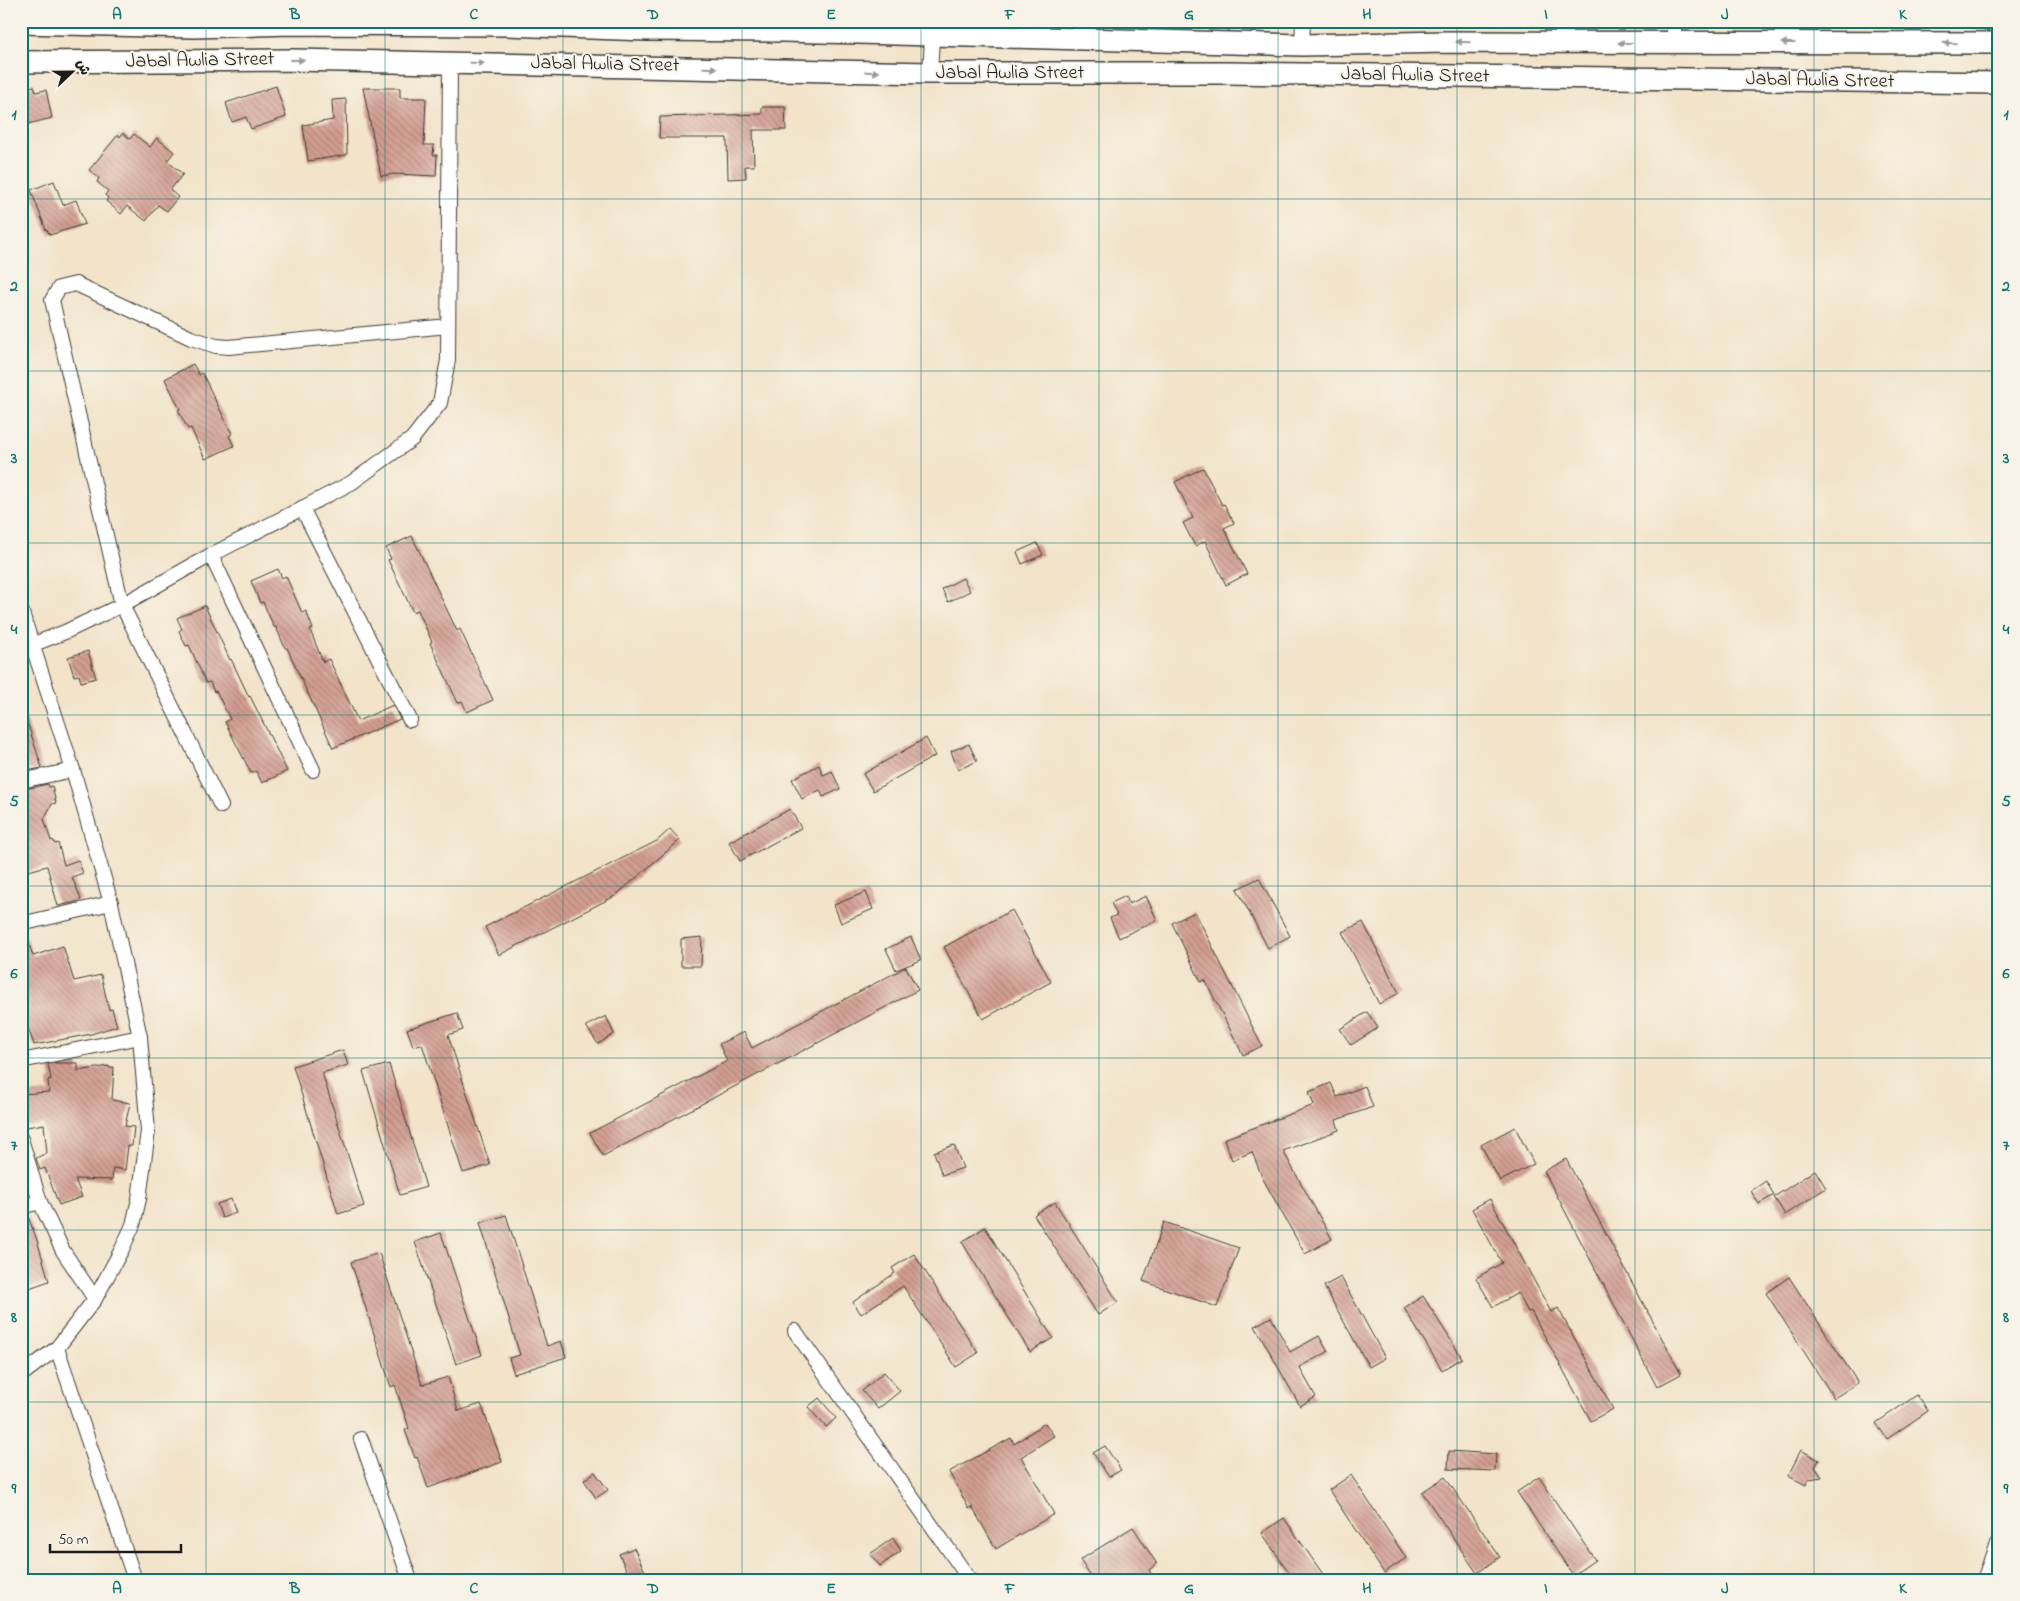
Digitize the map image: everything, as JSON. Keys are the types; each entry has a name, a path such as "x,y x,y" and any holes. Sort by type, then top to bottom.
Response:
{"main road":[{"name":"Jabal Awlia Street","path":"29,23 506,23 647,30 933,28 1302,45 1447,42 1999,43"},
{"name":"Jabal Awlia Street","path":"21,62 293,60 930,73 1227,73 1999,83"}],"street":[{"path":"1302,45 1303,21"},
{"path":"1674,21 1674,43"},
{"path":"930,73 933,28"},
{"path":"27,648 122,604 211,555 351,483 412,439 440,403 448,360 450,62"},
{"path":"221,806 122,604 52,300 59,288 76,284 191,338 216,346 229,347 448,326"},
{"path":"302,508 410,720"},
{"path":"211,555 314,770"},
{"path":"21,610 27,648 73,770 111,903 140,1038 148,1131 139,1199 133,1225 122,1249 95,1299 57,1348 21,1375"},
{"path":"21,781 73,770"},
{"path":"21,924 111,903"},
{"path":"21,1061 140,1038"},
{"path":"21,1139 40,1202 63,1252 95,1299"},
{"path":"21,1207 40,1202"},
{"path":"795,1331 970,1580"},
{"path":"57,1348 134,1580"},
{"path":"360,1439 410,1580"},
{"path":"1986,1580 1999,1545"}],"building":[{"path":"34,86 36,92 46,90 52,118 28,124 26,119 21,120 21,89"},
{"path":"276,86 286,117 251,129 246,117 232,122 226,103"},
{"path":"363,88 400,88 400,98 426,98 424,145 434,145 433,155 437,155 436,176 394,174 381,176"},
{"path":"346,99 347,155 308,161 303,125 333,120 332,100"},
{"path":"762,107 785,107 786,130 753,130 754,166 745,166 746,178 728,179 727,138 659,138 660,117 762,114"},
{"path":"123,133 130,139 134,134 150,147 157,138 174,152 167,161 183,174 170,190 178,197 167,211 158,205 146,221 127,206 121,214 106,201 108,198 105,195 108,191 97,182 99,178 89,170 118,135 120,137"},
{"path":"54,181 63,205 76,200 85,224 50,235 46,230 31,190"},
{"path":"193,364 199,375 202,373 232,434 229,436 234,446 205,459 191,428 188,429 178,410 180,409 165,379"},
{"path":"1203,468 1222,505 1224,504 1234,523 1224,528 1247,574 1226,585 1205,541 1195,546 1183,523 1193,518 1175,482"},
{"path":"412,536 457,631 460,629 493,700 467,712 462,701 458,703 430,643 432,642 418,610 413,612 388,560 391,559 386,548"},
{"path":"1037,543 1043,555 1022,564 1017,552"},
{"path":"278,569 282,578 286,576 302,613 306,611 313,629 310,630 323,662 329,659 358,721 393,705 400,719 333,748 287,648 285,648 276,627 274,627 263,602 260,603 251,581"},
{"path":"963,578 970,591 948,602 942,589"},
{"path":"205,606 230,660 287,771 262,783 256,771 251,773 225,722 230,719 216,691 214,692 210,682 206,683 189,645 186,646 179,631 182,629 177,618"},
{"path":"88,651 96,678 81,682 79,675 74,676 68,657"},
{"path":"21,712 24,712 42,768 21,772"},
{"path":"926,738 935,756 873,791 863,774"},
{"path":"969,744 977,761 958,770 951,751"},
{"path":"819,765 823,775 832,771 840,789 823,797 820,790 802,799 792,779"},
{"path":"48,784 49,787 52,786 56,803 52,804 44,819 51,841 53,840 55,844 58,843 64,865 78,860 83,873 72,877 81,899 80,901 58,906 47,866 21,873 21,790"},
{"path":"790,809 801,828 740,861 729,842"},
{"path":"670,829 680,840 615,896 499,955 485,927 657,841"},
{"path":"1259,878 1290,936 1268,948 1237,889"},
{"path":"866,892 873,909 841,923 834,905"},
{"path":"1126,896 1129,904 1146,896 1157,920 1119,938 1110,918 1117,915 1111,903"},
{"path":"1012,910 1051,982 983,1019 944,947"},
{"path":"1195,912 1262,1046 1243,1055 1205,980 1201,982 1172,923"},
{"path":"1363,922 1399,993 1379,1004 1342,932"},
{"path":"25,932 33,956 63,946 74,981 101,975 109,1010 112,1009 117,1026 91,1034 34,1045 21,1007 21,933"},
{"path":"702,937 701,966 681,966 681,939"},
{"path":"911,937 921,960 896,970 886,949"},
{"path":"906,967 918,990 603,1156 590,1133 727,1061 719,1044 744,1032 752,1048"},
{"path":"1367,1012 1378,1028 1351,1045 1340,1029"},
{"path":"457,1013 463,1030 448,1035 490,1165 463,1173 422,1044 413,1046 407,1029"},
{"path":"606,1016 614,1034 598,1044 586,1026"},
{"path":"343,1050 348,1065 322,1073 364,1206 338,1214 293,1066"},
{"path":"78,1063 78,1071 109,1066 109,1068 114,1067 112,1100 130,1103 125,1126 134,1127 132,1146 128,1146 125,1170 113,1168 112,1180 75,1179 82,1197 59,1205 45,1168 40,1170 36,1158 47,1153 44,1124 21,1128 21,1094 49,1092 48,1080 51,1079 48,1064"},
{"path":"389,1064 426,1187 400,1195 363,1071"},
{"path":"1331,1083 1337,1097 1365,1086 1373,1107 1336,1120 1339,1130 1283,1151 1332,1239 1305,1254 1263,1179 1252,1152 1232,1160 1224,1139 1314,1105 1309,1092"},
{"path":"1515,1127 1534,1164 1500,1181 1481,1145"},
{"path":"954,1145 963,1168 942,1175 934,1152"},
{"path":"1566,1159 1681,1374 1657,1387 1544,1171"},
{"path":"1815,1170 1826,1188 1785,1215 1774,1197"},
{"path":"1766,1181 1774,1195 1759,1204 1751,1191"},
{"path":"231,1199 236,1213 222,1218 217,1204"},
{"path":"1490,1199 1551,1312 1558,1308 1613,1409 1591,1421 1531,1311 1528,1312 1518,1293 1493,1307 1476,1278 1502,1263 1472,1209"},
{"path":"1055,1202 1118,1302 1098,1315 1034,1215"},
{"path":"27,1214 49,1281 21,1291 21,1216"},
{"path":"506,1215 547,1346 561,1341 566,1357 514,1374 509,1358 520,1355 480,1223"},
{"path":"1164,1222 1239,1248 1217,1307 1143,1281"},
{"path":"985,1227 1053,1338 1030,1352 962,1242"},
{"path":"441,1233 482,1355 456,1364 415,1242"},
{"path":"379,1253 422,1385 448,1377 458,1411 481,1404 502,1462 428,1488 405,1430 409,1428 395,1385 391,1387 351,1262"},
{"path":"914,1254 978,1353 956,1367 903,1286 861,1314 853,1302 895,1273 892,1268"},
{"path":"1341,1277 1385,1358 1369,1367 1324,1286"},
{"path":"1789,1277 1858,1383 1834,1398 1766,1293"},
{"path":"1423,1296 1462,1358 1442,1370 1404,1308"},
{"path":"1271,1317 1290,1352 1319,1336 1328,1352 1299,1367 1316,1397 1300,1406 1255,1326"},
{"path":"884,1372 900,1391 878,1409 862,1391"},
{"path":"1917,1395 1928,1411 1887,1439 1876,1423"},
{"path":"819,1398 836,1418 826,1427 808,1407"},
{"path":"1045,1423 1054,1436 1021,1457 1054,1514 996,1549 972,1507 969,1509 949,1472 1011,1438 1014,1444"},
{"path":"1105,1446 1121,1470 1109,1477 1093,1453"},
{"path":"1801,1450 1819,1460 1815,1467 1822,1477 1809,1479 1806,1485 1788,1476"},
{"path":"1449,1451 1496,1454 1495,1471 1448,1469"},
{"path":"595,1472 608,1490 596,1498 584,1480"},
{"path":"1351,1475 1406,1558 1384,1573 1329,1490"},
{"path":"1445,1477 1500,1557 1477,1573 1422,1492"},
{"path":"1539,1477 1595,1560 1573,1575 1517,1492"},
{"path":"1284,1518 1327,1580 1294,1580 1262,1533"},
{"path":"1133,1527 1157,1564 1149,1570 1155,1580 1093,1580 1080,1560"},
{"path":"893,1538 901,1551 880,1566 870,1554"},
{"path":"634,1548 646,1574 631,1580 619,1554"}]}
